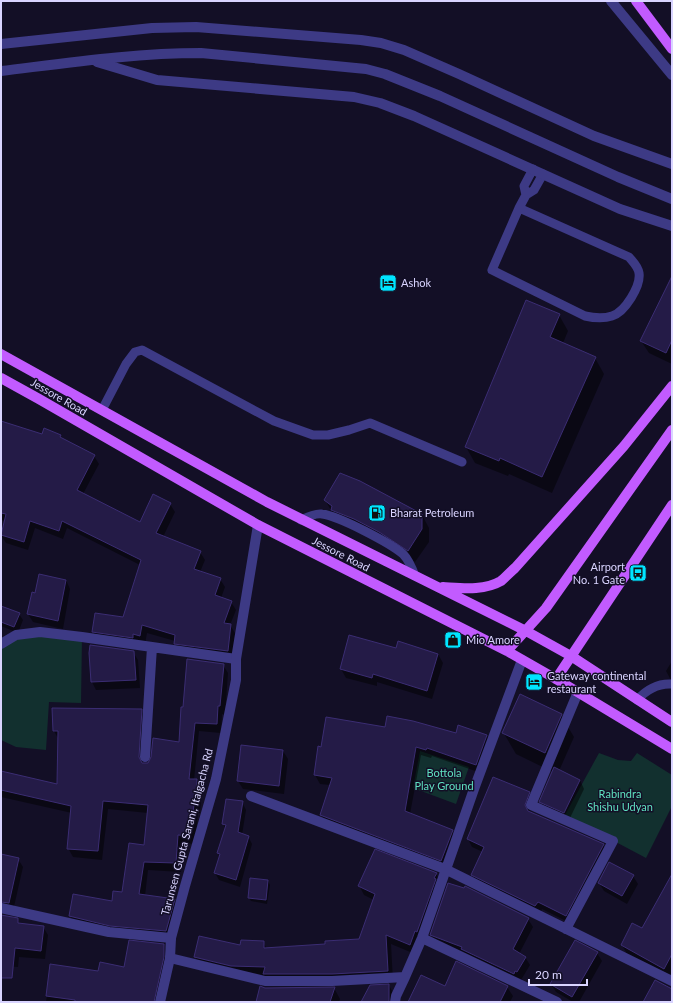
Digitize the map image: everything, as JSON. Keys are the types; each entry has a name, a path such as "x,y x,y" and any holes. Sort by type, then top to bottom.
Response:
{"main road":[{"path":"636,1 672,49"},
{"name":"Jessore Road","path":"1,354 301,520 526,631 571,656"},
{"name":"Jessore Road","path":"1,378 258,525 507,651 672,749"},
{"path":"437,587 463,589 481,588 491,585 506,576 540,541 624,446 672,386"},
{"path":"507,651 551,602 672,430"},
{"path":"556,679 672,504"},
{"path":"571,656 672,722"}],"street":[{"path":"611,1 672,75"},
{"path":"1,44 176,26 361,40 404,50 594,136 668,162 672,154"},
{"path":"1,70 90,60 175,53 201,53 366,69 385,74 440,96 618,177 672,199"},
{"path":"90,60 157,80 354,97 380,103 414,116 620,209 672,226"},
{"name":"Tarunsen Gupta Sarani, Italgacha Rd","path":"160,1002 170,958 171,938 216,779 236,680 236,660 258,525"},
{"path":"1,644 16,635 40,632 236,660"},
{"path":"145,757 152,647"},
{"path":"395,1002 404,977 422,938 445,869 522,660"},
{"path":"566,929 613,840 531,805 578,692"},
{"path":"251,796 445,869 672,982"},
{"path":"1,908 108,932 171,938"},
{"path":"422,938 557,1002"},
{"path":"170,958 265,981 332,981 404,977"}],"lane":[{"path":"526,195 524,186 533,170"},
{"path":"519,208 629,257 636,265 640,280 630,300 622,310 614,316 606,318 584,316 492,270 519,208 526,195 534,190 543,174"},
{"path":"102,410 126,364 135,352 142,350 280,424 313,435 328,435 370,423 462,462"},
{"path":"301,520 311,515 321,514 339,519 359,528 403,554 410,564 415,576"},
{"path":"637,700 642,694 651,688 663,684 672,684"}],"green space":[{"path":"16,635 82,637 81,703 49,702 46,750 16,747 1,740 1,644"},
{"name":"Bottola Play Ground","path":"420,751 469,767 456,804 413,788"},
{"name":"Rabindra Shishu Udyan","path":"599,753 618,760 631,761 637,753 672,775 672,806 646,858 565,815"}],"building":[{"path":"672,276 672,340 666,353 640,341"},
{"path":"526,300 560,314 550,337 596,357 542,477 500,458 499,461 465,447"},
{"path":"1,421 42,434 44,428 61,435 60,437 95,455 77,490 140,522 153,494 171,503 156,533 201,551 194,569 221,578 215,595 232,601 224,623 231,624 228,651 174,644 175,635 142,625 140,636 133,634 133,638 92,632 95,613 123,617 141,560 62,521 59,531 30,521 24,542 1,535 6,514 1,513"},
{"name":"Bharat Petroleum","path":"340,473 360,481 422,514 422,529 408,551 379,532 354,519 331,510 332,506 324,500"},
{"path":"39,574 66,580 58,621 27,614 32,592 35,593"},
{"path":"1,606 20,613 14,627 1,622"},
{"path":"349,635 396,648 398,641 438,654 427,691 373,674 372,678 340,669"},
{"path":"90,645 134,651 136,680 91,682 89,653"},
{"path":"187,659 224,664 217,724 195,723 189,779 197,779 196,805 194,805 190,836 178,835 176,863 144,862 139,894 175,899 166,931 110,926 69,916 73,894 112,901 113,891 122,892 129,843 144,845 148,805 103,801 98,851 67,849 71,806 1,790 1,771 57,784 58,731 53,731 52,708 142,709 139,757 142,763 148,763 151,757 153,738 179,742 181,707 183,707"},
{"path":"520,694 562,714 545,753 502,733"},
{"path":"387,716 413,721 456,733 458,725 487,735 476,765 427,748 426,750 416,747 405,811 453,830 441,861 320,815 332,778 314,775 318,746 321,747 326,717 385,727"},
{"path":"241,745 283,750 279,786 237,781"},
{"path":"554,767 580,780 564,813 539,802"},
{"path":"493,777 530,792 525,805 528,811 604,844 566,916 538,902 535,906 471,875 484,847 467,839"},
{"path":"226,799 243,801 238,832 249,836 236,880 214,873 220,854 217,853 226,825 222,824"},
{"path":"375,849 437,873 434,878 436,879 417,932 415,931 410,945 386,935 388,971 332,974 263,974 265,967 231,966 194,957 199,936 240,945 241,940 264,941 264,948 325,944 325,941 359,939 375,894 358,886"},
{"path":"1,854 19,858 9,903 1,902"},
{"path":"609,862 634,875 622,896 598,883"},
{"path":"672,874 672,954 664,969 621,945 632,923 642,928"},
{"path":"250,878 268,880 266,900 248,898"},
{"path":"448,883 464,888 465,886 529,918 513,949 526,957 517,972 515,971 514,974 461,949 462,947 430,935"},
{"path":"1,915 18,918 18,923 44,926 41,951 15,948 12,978 1,978"},
{"path":"129,940 164,944 164,957 154,1002 75,1002 75,1000 46,996 50,964 98,971 100,962 124,967"},
{"path":"575,940 598,952 572,997 550,984"},
{"path":"456,961 508,986 500,1002 408,1002 421,975 445,986"},
{"path":"655,980 672,989 672,1002 643,1002"},
{"path":"389,984 389,1002 361,1002 370,985"},
{"path":"260,986 265,988 335,987 330,1002 256,1002"}],"place":[{"name":"Ashok","path":"388,283"},
{"name":"Bharat Petroleum","path":"377,513"},
{"name":"Airport No. 1 Gate","path":"638,573"},
{"name":"Mio Amore","path":"453,640"},
{"name":"Gateway continental restaurant","path":"534,682"}]}
